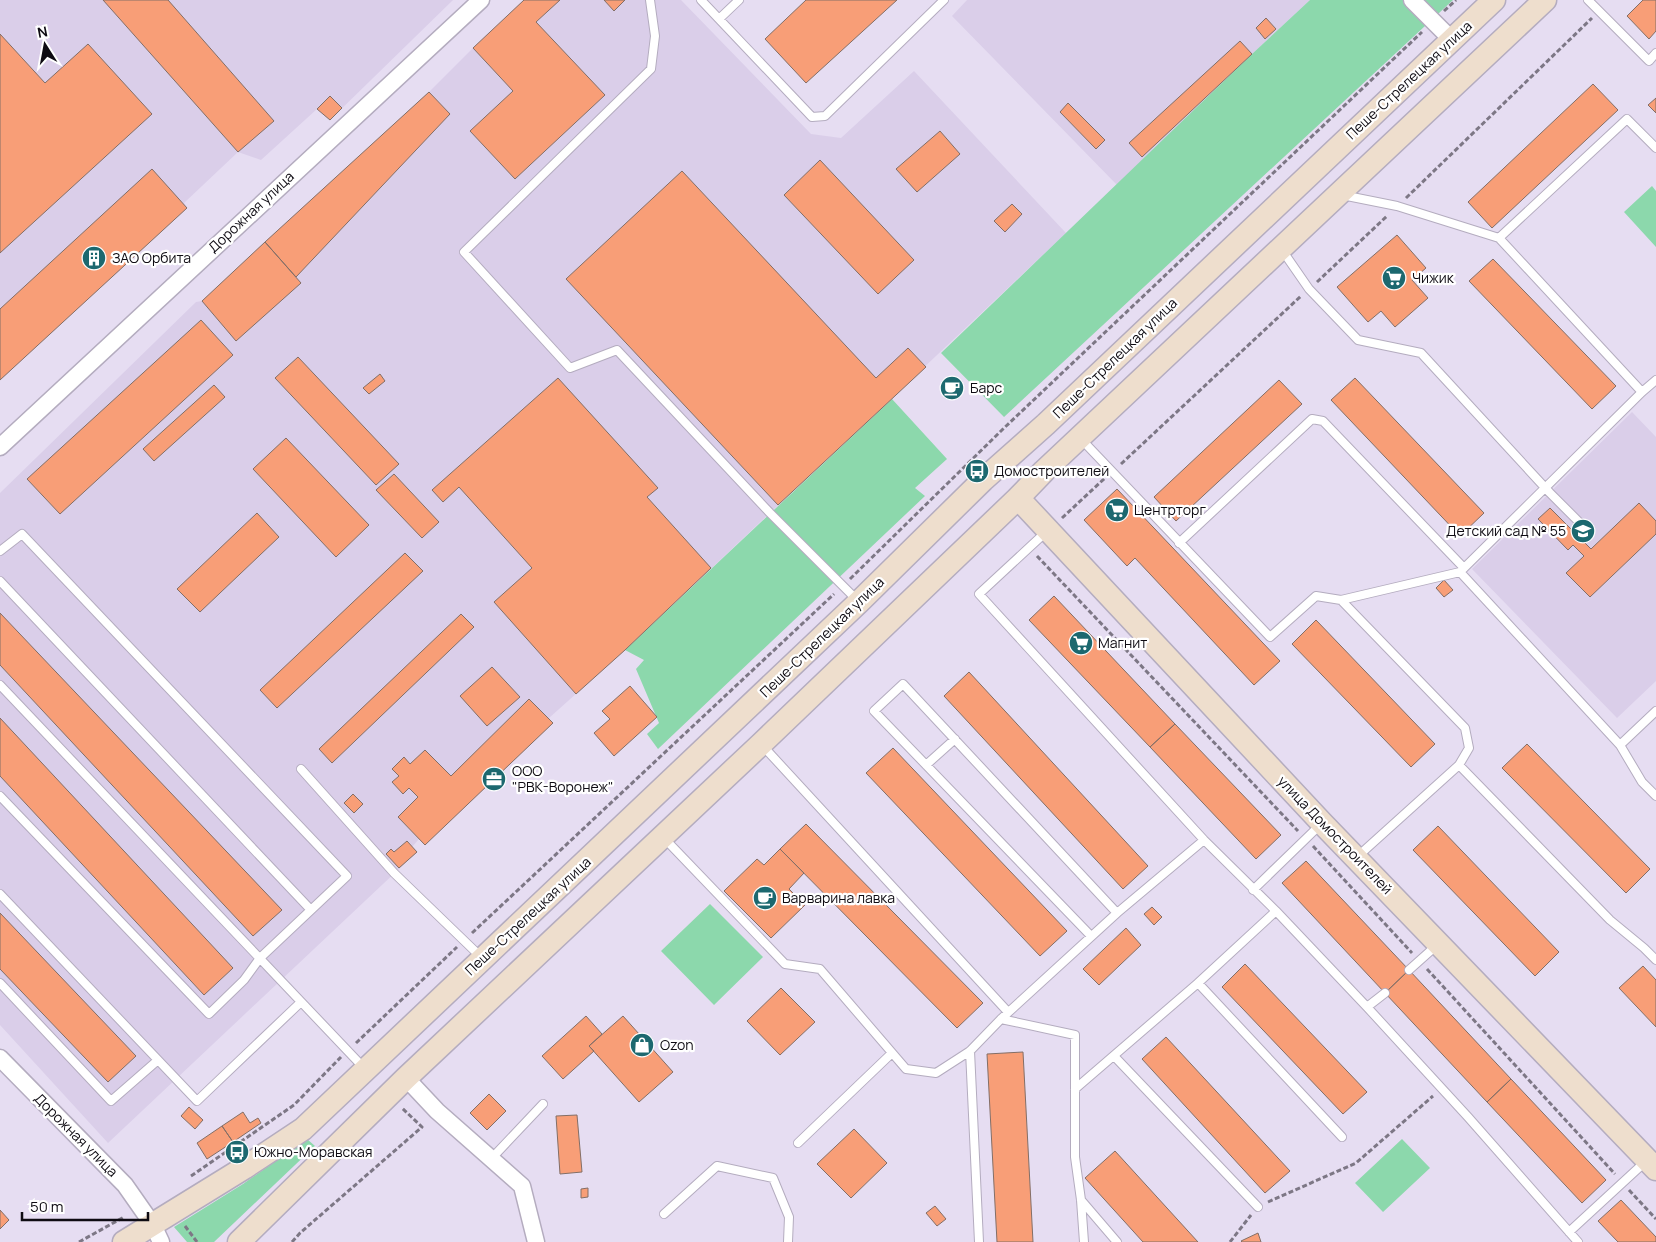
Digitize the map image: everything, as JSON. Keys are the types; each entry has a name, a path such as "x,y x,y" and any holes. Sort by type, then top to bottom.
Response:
{"main road":[{"name":"Пеше-Стрелецкая улица","path":"124,1242 244,1168 302,1128 366,1070 859,602 983,480 1046,424 1494,0"},
{"path":"239,1242 388,1095 761,744 1044,471 1545,0"},
{"name":"улица Домостроителей","path":"1018,498 1322,823 1652,1164"},
{"path":"124,1242 134,1242"}],"street":[{"name":"Дорожная улица","path":"0,446 480,0"},
{"path":"1412,0 1452,39"},
{"name":"Дорожная улица","path":"0,1058 125,1185 152,1225"},
{"path":"406,1078 437,1111 522,1186 536,1242"}],"lane":[{"path":"650,0 655,36 651,69 464,252 570,368 617,350 770,513 859,602"},
{"path":"701,0 812,117 826,116 944,0"},
{"path":"719,19 739,0"},
{"path":"1588,0 1648,61 1656,53"},
{"path":"1499,238 1627,119 1656,148"},
{"path":"1338,195 1397,206 1499,238 1642,392"},
{"path":"1281,248 1309,289 1358,340 1421,353 1545,487 1586,528"},
{"path":"1080,438 1270,637 1316,596 1342,600 1462,570 1656,380"},
{"path":"1179,543 1312,419 1323,421 1462,570 1620,745 1642,782 1656,796"},
{"path":"1048,530 979,594 1204,840 1276,911 1442,1088 1578,1242"},
{"path":"0,551 22,534 347,876 260,958 244,980 209,1014 0,796"},
{"path":"0,581 312,910"},
{"path":"1342,600 1465,728 1469,748 1459,764 1356,858"},
{"path":"1092,936 874,711 904,684 1117,913"},
{"path":"0,685 366,1070"},
{"path":"1620,745 1656,711"},
{"path":"926,765 955,739"},
{"path":"761,744 1008,1012"},
{"path":"1459,764 1610,920 1656,960"},
{"path":"301,769 394,873 463,941 483,958"},
{"path":"1253,890 1322,823"},
{"path":"662,837 785,964 820,969 906,1069 936,1072 970,1051 1001,1018 1117,913 1204,840"},
{"path":"0,894 197,1102 301,1002"},
{"path":"1075,1089 1198,983 1276,911"},
{"path":"1409,970 1438,944"},
{"path":"0,983 111,1101 158,1060"},
{"path":"1198,983 1342,1138"},
{"path":"1367,1007 1385,993"},
{"path":"1001,1018 1075,1035 1075,1157 1084,1242"},
{"path":"970,1051 978,1242"},
{"path":"798,1143 892,1053"},
{"path":"1114,1056 1258,1206"},
{"path":"491,1159 542,1104"},
{"path":"1569,1232 1622,1183 1652,1164"},
{"path":"664,1214 717,1166 773,1178 789,1217 788,1242"},
{"path":"1081,1200 1117,1242"}],"path":[{"path":"1048,530 1309,289 1599,11"},
{"path":"188,1178 294,1105 347,1051 843,586 1011,422 1433,21"},
{"path":"1029,547 1420,961 1656,1219"},
{"path":"1230,1242 1258,1206 1356,1163 1442,1088"},
{"path":"292,1242 422,1127 388,1095"},
{"path":"79,1242 152,1225"}],"shaded area":[{"path":"0,0 453,0 330,120 317,109 261,160 238,152 184,203 187,208 0,380"},
{"path":"524,0 681,0 811,134 841,138 914,71 1066,233 625,650 549,718 553,723 425,845 419,839 412,847 417,852 108,1143 0,1025 0,493 196,302 202,301 429,92"},
{"path":"967,0 1310,0 1117,185 952,16"},
{"name":"Детский сад № 55","path":"1632,412 1656,437 1656,681 1617,718 1472,569"}],"green space":[{"path":"1310,0 1453,0 1004,417 941,353"},
{"path":"1652,186 1656,191 1656,247 1624,212"},
{"path":"892,399 947,459 915,488 925,496 658,749 647,734 659,723 636,669 644,660 625,650"},
{"path":"710,904 763,957 714,1005 661,951"},
{"path":"307,1139 315,1146 214,1242 187,1242 174,1227 243,1184"},
{"path":"1402,1139 1430,1168 1383,1212 1355,1183"}],"building":[{"path":"103,0 168,0 274,121 238,152"},
{"path":"524,0 560,0 536,22 605,95 515,179 470,131 513,91 473,48"},
{"path":"604,0 625,0 614,11"},
{"path":"806,0 897,0 806,83 765,39"},
{"path":"1643,0 1656,0 1656,31 1649,39 1627,16"},
{"path":"1266,18 1276,29 1265,39 1256,28"},
{"path":"0,34 45,83 88,44 152,114 0,253"},
{"path":"1240,41 1252,54 1142,157 1129,143"},
{"path":"1593,84 1618,110 1492,228 1468,202"},
{"path":"429,92 450,114 296,277 265,242"},
{"path":"330,96 342,108 330,120 317,109"},
{"path":"1656,98 1656,113 1648,105"},
{"path":"1068,103 1105,140 1096,149 1060,112"},
{"path":"940,131 960,154 917,192 896,169"},
{"path":"820,160 914,260 878,294 784,195"},
{"name":"ЗАО Орбита","path":"152,169 187,208 0,380 0,309"},
{"path":"682,171 876,378 908,348 926,367 778,505 566,279"},
{"path":"1012,204 1022,214 1005,232 994,221"},
{"path":"1397,235 1426,268 1412,280 1428,298 1395,327 1381,311 1368,322 1337,287"},
{"path":"265,242 301,283 236,341 202,301"},
{"path":"1493,259 1616,386 1592,409 1469,281"},
{"path":"201,320 233,355 60,514 27,479"},
{"path":"298,357 399,464 376,485 275,378"},
{"path":"380,374 385,381 369,394 363,388"},
{"path":"558,378 658,488 647,497 711,568 576,694 494,602 532,568 459,487 443,502 432,490"},
{"path":"1355,378 1484,513 1460,536 1331,400"},
{"path":"1279,380 1302,404 1176,521 1154,497"},
{"path":"214,385 225,397 154,461 143,449"},
{"path":"286,438 369,525 336,557 253,469"},
{"path":"394,474 439,522 422,538 376,490"},
{"path":"1117,489 1280,661 1254,685 1135,558 1127,566 1084,520"},
{"path":"1639,503 1656,521 1656,534 1590,597 1566,573 1584,556 1573,545 1568,550 1538,519 1550,508 1591,549"},
{"path":"257,513 279,537 200,612 177,589"},
{"path":"405,553 423,571 277,708 260,690"},
{"path":"1444,580 1453,590 1444,597 1436,588"},
{"path":"1054,596 1175,724 1150,747 1029,620"},
{"path":"0,613 282,910 253,936 0,665"},
{"path":"461,614 474,627 332,763 319,749"},
{"path":"1316,620 1435,744 1411,767 1292,644"},
{"path":"492,667 520,697 487,726 460,696"},
{"path":"969,672 1148,866 1123,889 944,696"},
{"path":"630,686 657,717 614,756 594,733 610,719 602,711"},
{"path":"529,699 553,723 425,845 398,817 418,797 409,788 403,794 392,782 399,776 392,769 404,757 410,764 425,750 451,776"},
{"path":"0,718 233,968 204,995 0,776"},
{"path":"1175,724 1281,835 1256,859 1150,747"},
{"path":"1527,744 1650,869 1626,893 1502,768"},
{"path":"893,748 1067,931 1040,956 866,773"},
{"path":"353,794 363,804 354,813 344,803"},
{"path":"806,824 983,1003 957,1028 780,849"},
{"path":"1438,826 1559,952 1535,976 1413,850"},
{"path":"407,841 417,852 399,868 386,854 391,849 394,852"},
{"name":"Варварина лавка","path":"780,849 804,873 789,889 805,905 771,938 724,891 757,859 764,865"},
{"path":"1306,861 1409,970 1385,993 1282,883"},
{"path":"1152,907 1162,917 1154,925 1144,914"},
{"path":"0,913 136,1056 108,1082 0,969"},
{"path":"1126,928 1141,945 1099,985 1083,969"},
{"path":"1245,964 1367,1092 1343,1114 1222,987"},
{"path":"1643,966 1656,980 1656,1027 1619,988"},
{"path":"1409,970 1511,1079 1487,1102 1385,993"},
{"path":"781,988 815,1022 780,1055 747,1021"},
{"path":"586,1016 602,1034 589,1046 594,1051 563,1079 542,1056"},
{"path":"623,1016 673,1072 639,1102 589,1046"},
{"path":"1166,1037 1290,1171 1265,1193 1142,1059"},
{"path":"1023,1052 1033,1242 997,1242 987,1054"},
{"path":"1511,1079 1606,1180 1582,1203 1487,1102"},
{"path":"489,1094 506,1111 487,1130 470,1113"},
{"path":"189,1107 203,1120 195,1129 181,1116"},
{"path":"243,1112 250,1123 258,1118 261,1123 233,1142 222,1126"},
{"path":"577,1115 582,1172 560,1174 556,1116"},
{"path":"222,1126 233,1142 207,1159 197,1143"},
{"path":"854,1129 887,1163 851,1198 817,1164"},
{"path":"1115,1151 1198,1242 1143,1242 1085,1178"},
{"path":"588,1188 588,1197 581,1198 581,1189"},
{"path":"1621,1200 1656,1237 1656,1242 1618,1242 1598,1221"},
{"path":"935,1206 946,1219 937,1226 926,1213"},
{"path":"0,1210 9,1220 0,1229"},
{"path":"1258,1233 1261,1242 1241,1241"}],"place":[{"name":"ЗАО Орбита","path":"94,258"},
{"name":"Чижик","path":"1394,278"},
{"name":"Барс","path":"952,388"},
{"name":"Домостроителей","path":"977,471"},
{"name":"Центрторг","path":"1117,510"},
{"name":"Детский сад № 55","path":"1583,531"},
{"name":"Магнит","path":"1081,643"},
{"name":"ООО \"РВК-Воронеж\"","path":"494,779"},
{"name":"Варварина лавка","path":"765,898"},
{"name":"Ozon","path":"642,1045"},
{"name":"Южно-Моравская","path":"237,1152"}]}
